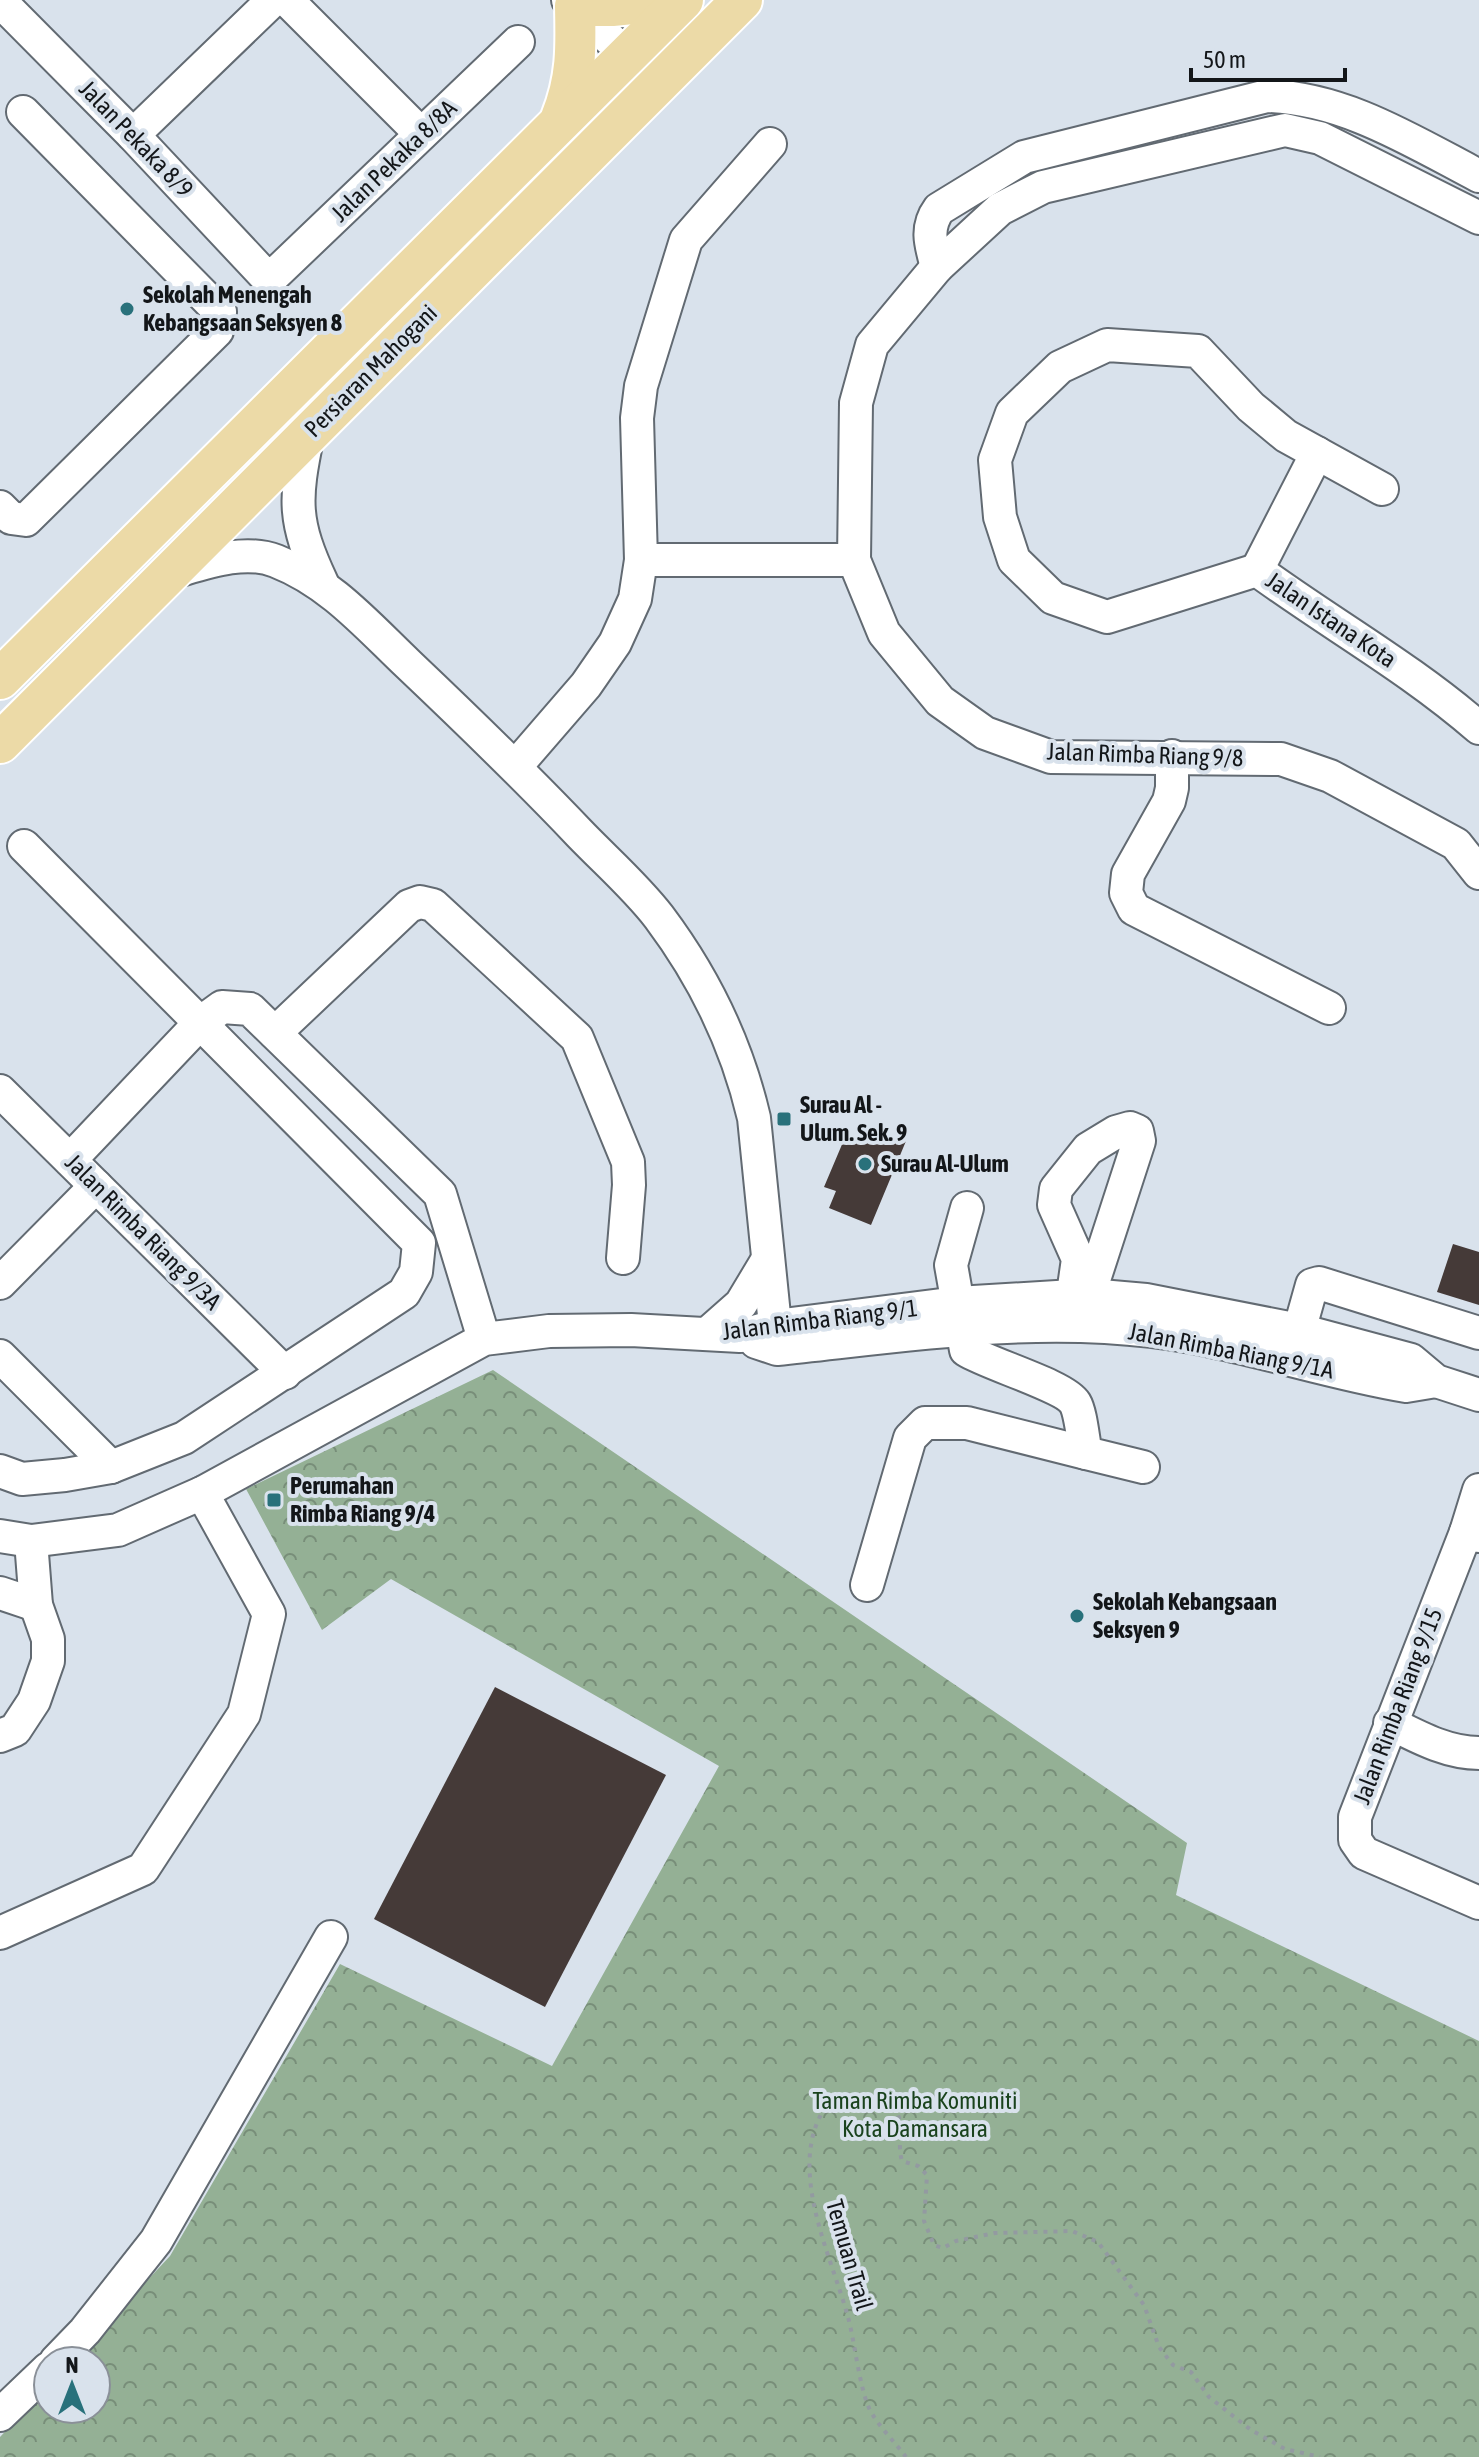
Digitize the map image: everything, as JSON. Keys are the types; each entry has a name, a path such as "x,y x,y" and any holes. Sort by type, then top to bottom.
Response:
{"main road":[{"path":"560,122 572,92 576,65 572,3 612,6 672,0"},
{"name":"Persiaran Mahogani","path":"0,679 683,0"},
{"name":"Persiaran Mahogani","path":"0,743 742,0"}],"street":[{"path":"133,135 273,0"},
{"path":"287,0 421,134"},
{"name":"Jalan Pekaka 8/9","path":"0,1 133,135 269,280"},
{"path":"572,3 658,84"},
{"name":"Jalan Pekaka 8/8A","path":"269,280 518,42"},
{"path":"937,267 929,229 939,209 1024,157 1267,96 1292,96 1368,118 1479,176"},
{"path":"0,507 11,518 26,520 217,331 220,312 23,112"},
{"name":"Jalan Rimba Riang 9/8","path":"1479,218 1320,138 1285,130 1043,187 1000,209 937,267 872,345 856,403 854,560 884,633 940,701 985,733 1051,757 1281,759 1330,776 1456,844 1479,873"},
{"path":"516,766 586,685 615,643 635,599 641,560 637,418 641,386 686,240 770,144"},
{"name":"Jalan Istana Kota","path":"1382,489 1286,436 1251,407 1198,351 1107,345 1060,367 1012,413 995,460 1000,517 1014,560 1053,598 1107,617 1257,570 1445,699 1479,728"},
{"path":"308,434 298,481 297,512 307,550 322,583"},
{"path":"1257,570 1317,453"},
{"path":"170,573 223,558 246,558 273,560 322,583 516,766 658,916 715,1007 739,1063 754,1118 776,1337"},
{"path":"641,560 854,560"},
{"path":"1172,756 1169,801 1128,874 1126,893 1134,909 1329,1008"},
{"path":"11,1475 65,1475 111,1467 184,1438 404,1293 416,1272 419,1243 24,846"},
{"path":"275,1033 409,906 420,902 433,905 577,1038 628,1162 623,1258"},
{"path":"70,1160 200,1023 222,1007 250,1009 440,1194 484,1339"},
{"name":"Jalan Rimba Riang 9/3A","path":"0,1091 285,1373"},
{"path":"0,1283 96,1186"},
{"path":"967,1208 951,1265 966,1350 983,1361 1061,1391 1075,1403 1086,1453"},
{"path":"769,1266 787,1296 802,1308 831,1319"},
{"path":"707,1334 741,1304 769,1266"},
{"path":"1295,1345 1308,1294 1312,1285 1319,1283 1479,1333"},
{"name":"Jalan Rimba Riang 9/1","path":"15,1538 118,1530 202,1493 484,1339 549,1331 631,1330 776,1337 831,1319 959,1316 1081,1295 1146,1300 1295,1345 1411,1360 1436,1381 1479,1395"},
{"name":"Jalan Rimba Riang 9/1A","path":"776,1337 959,1316 1295,1345"},
{"path":"0,1356 111,1467"},
{"path":"867,1585 910,1438 925,1423 967,1423 1143,1467"},
{"name":"Jalan Rimba Riang 9/15","path":"1479,1490 1472,1534 1390,1723 1355,1817 1355,1840 1364,1853 1479,1903"},
{"path":"0,1933 143,1869 244,1714 269,1614 202,1493"},
{"path":"0,1736 15,1730 34,1701 48,1661 48,1639 15,1538"},
{"path":"0,1593 36,1605"},
{"path":"1390,1723 1427,1742 1467,1753 1479,1753"},
{"path":"71,2345 156,2241 331,1937"},
{"path":"0,2415 32,2384"}],"path":[{"name":"Temuan Trail","path":"906,2457 869,2408 847,2315 816,2221 809,2156 820,2111 835,2095 868,2093 892,2105 900,2122 898,2145 902,2161 918,2166 927,2175 924,2221 934,2245 943,2248 956,2241 995,2233 1072,2231 1098,2242 1144,2305 1159,2347 1173,2365 1191,2372 1209,2397 1251,2430 1285,2449 1320,2457"}],"green space":[{"name":"Taman Rimba Komuniti Kota Damansara","path":"493,1370 1187,1843 1176,1895 1479,2041 1479,2457 0,2457 0,2437 32,2403 32,2425 112,2425 112,2345 87,2345 170,2256 340,1964 552,2066 719,1766 391,1579 322,1630 246,1489"}],"building":[{"name":"Surau Al-Ulum","path":"864,1124 906,1141 871,1225 829,1208 836,1191 824,1187 846,1135 857,1140"},
{"path":"1453,1244 1479,1252 1479,1305 1437,1292"},
{"path":"495,1687 666,1775 545,2007 374,1919"}],"place":[{"name":"Sekolah Menengah Kebangsaan Seksyen 8","path":"127,309"},
{"name":"Surau Al - Ulum. Sek. 9","path":"784,1119"},
{"name":"Surau Al-Ulum","path":"865,1164"},
{"name":"Perumahan Rimba Riang 9/4","path":"274,1500"},
{"name":"Sekolah Kebangsaan Seksyen 9","path":"1077,1616"}]}
